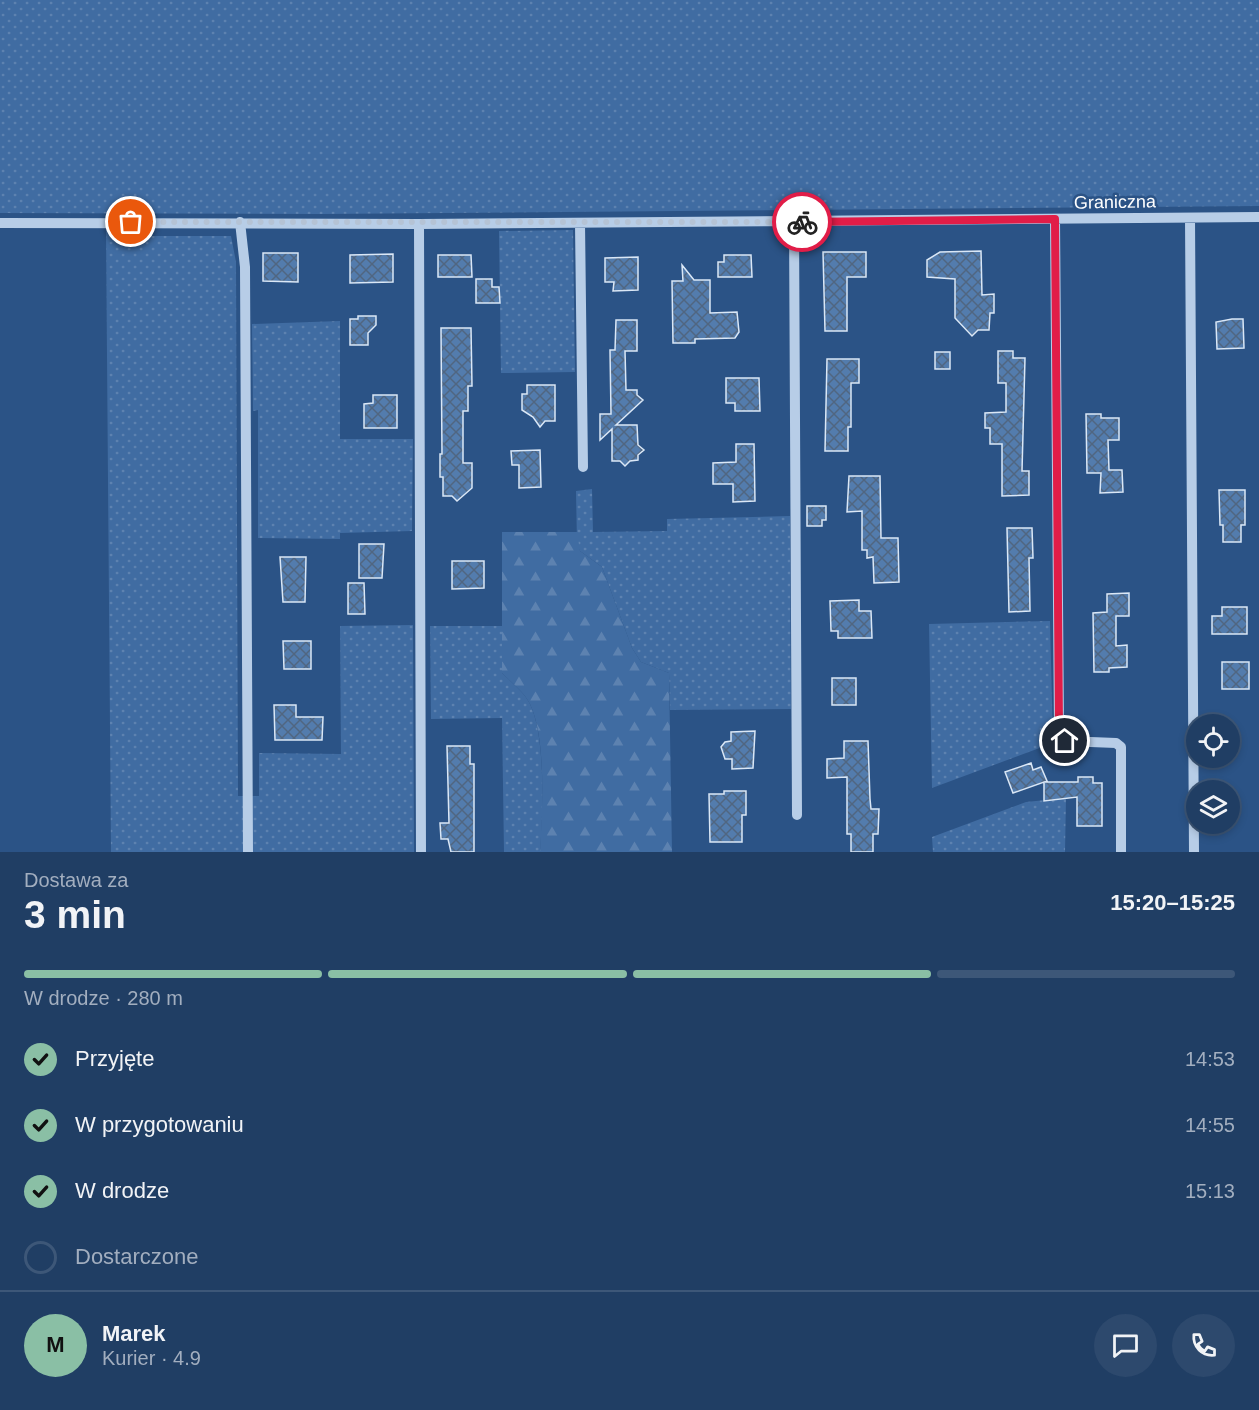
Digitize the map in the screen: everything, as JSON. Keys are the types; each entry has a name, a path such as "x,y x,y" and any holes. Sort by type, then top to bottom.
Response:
{"street":[{"name":"Graniczna","path":"0,223 419,224 1259,217"},
{"path":"1190,218 1194,852"},
{"path":"1055,219 1059,729 1065,741 1116,743 1121,747 1122,852"},
{"path":"240,222 245,267 248,852"},
{"path":"794,222 797,816"},
{"path":"580,223 584,467"},
{"path":"419,224 421,852"}],"green space":[{"path":"0,0 1259,0 1259,206 321,214 0,213"},
{"path":"106,230 149,230 150,236 231,236 236,262 238,796 259,796 259,753 341,754 340,626 413,625 414,852 111,852"},
{"path":"573,230 575,372 501,373 499,231"},
{"path":"340,321 340,439 413,439 412,531 340,533 340,539 258,538 258,410 253,411 252,324"},
{"path":"592,489 593,532 667,531 667,519 790,516 791,709 670,710 669,673 641,662 632,648 602,567 580,551 577,544 576,491"},
{"path":"502,532 577,532 580,551 602,567 632,648 641,662 669,673 672,852 540,852 542,776 539,737 530,704 502,673"},
{"path":"1050,621 1053,743 932,788 929,624"},
{"path":"430,626 502,626 502,673 518,688 530,704 539,736 542,798 540,852 504,852 502,718 431,719"},
{"path":"1066,798 1065,852 933,852 932,837 1026,802"}],"building":[{"path":"981,251 982,295 994,294 994,313 990,313 989,330 978,330 972,336 955,318 955,279 927,277 927,260 940,252"},
{"path":"823,252 866,252 866,277 847,277 847,331 825,331"},
{"path":"263,253 298,253 298,282 263,281"},
{"path":"393,254 393,282 350,283 350,255"},
{"path":"438,255 471,255 472,277 438,277"},
{"path":"724,255 751,255 752,277 718,277 718,262 724,262"},
{"path":"638,257 638,290 613,291 614,282 605,282 605,258"},
{"path":"682,265 694,280 710,280 710,313 737,312 739,332 735,338 695,339 695,343 673,343 672,281 683,281"},
{"path":"476,279 492,279 492,287 499,287 500,303 476,303"},
{"path":"358,316 376,316 376,325 368,333 368,345 350,345 350,319 358,319"},
{"path":"1243,319 1244,348 1217,349 1216,322"},
{"path":"616,320 637,320 637,351 625,351 626,390 637,390 637,395 643,400 616,425 637,425 638,445 644,450 638,455 638,460 630,461 625,466 620,461 612,461 612,429 600,440 600,414 611,414 610,350 615,350"},
{"path":"441,328 471,328 472,386 468,386 468,411 463,411 463,463 472,463 472,488 457,501 452,496 443,496 443,477 440,477 440,454 442,454"},
{"path":"998,351 1013,351 1013,358 1025,358 1022,471 1029,471 1029,495 1002,496 1002,444 990,444 990,428 985,428 985,413 1006,412 1006,383 998,383"},
{"path":"935,352 950,352 950,369 935,369"},
{"path":"827,359 859,359 859,383 851,383 851,427 848,427 848,451 825,451"},
{"path":"726,378 759,378 760,411 735,411 735,403 726,403"},
{"path":"527,385 555,385 555,421 545,421 540,427 533,417 522,410 522,394 527,394"},
{"path":"373,395 397,395 397,428 364,428 364,404 373,403"},
{"path":"1086,414 1101,414 1101,418 1119,418 1119,440 1108,440 1109,470 1122,470 1123,492 1100,493 1101,473 1087,473"},
{"path":"736,444 754,444 755,501 733,502 733,484 713,484 713,463 736,462"},
{"path":"540,450 541,487 519,488 519,465 512,465 511,451"},
{"path":"849,476 880,476 881,538 898,538 899,582 874,583 873,557 867,558 867,550 862,550 862,511 847,512"},
{"path":"1219,490 1245,490 1245,525 1241,525 1241,542 1223,542"},
{"path":"807,506 826,506 826,520 822,520 822,526 807,526"},
{"path":"1007,528 1032,528 1033,558 1029,558 1030,611 1009,612"},
{"path":"359,544 384,544 382,578 359,578"},
{"path":"280,557 306,557 305,602 283,602"},
{"path":"452,561 484,561 484,588 452,589"},
{"path":"348,583 364,583 365,614 348,614"},
{"path":"1129,593 1129,616 1116,616 1116,646 1127,645 1127,667 1109,668 1109,672 1094,672 1093,613 1107,612 1107,594"},
{"path":"859,600 859,611 871,611 872,638 838,638 838,631 831,631 830,601"},
{"path":"1222,607 1247,607 1247,634 1212,634 1212,616 1222,616"},
{"path":"283,641 311,641 311,669 284,669"},
{"path":"1222,662 1249,662 1249,689 1222,689"},
{"path":"832,678 856,678 856,705 832,705"},
{"path":"274,705 296,705 296,717 323,717 322,740 275,740"},
{"path":"755,731 753,768 732,769 732,759 725,759 721,747 725,742 731,741 731,732"},
{"path":"844,741 868,741 871,809 879,809 878,834 873,834 873,852 851,852 851,834 847,834 847,777 827,778 827,759 844,758"},
{"path":"447,746 470,746 470,764 474,764 474,852 451,852 448,839 441,839 440,823 449,823"},
{"path":"1031,763 1033,770 1041,767 1047,781 1045,782 1078,782 1078,777 1093,777 1093,783 1102,783 1102,826 1077,826 1077,797 1044,801 1044,782 1013,793 1005,772"},
{"path":"724,791 746,791 746,815 742,815 742,842 710,842 709,794 724,794"}],"way so far":[{"path":"131,222 419,224 802,222"}],"route":[{"path":"802,222 1055,219 1059,729 1065,741"}]}
